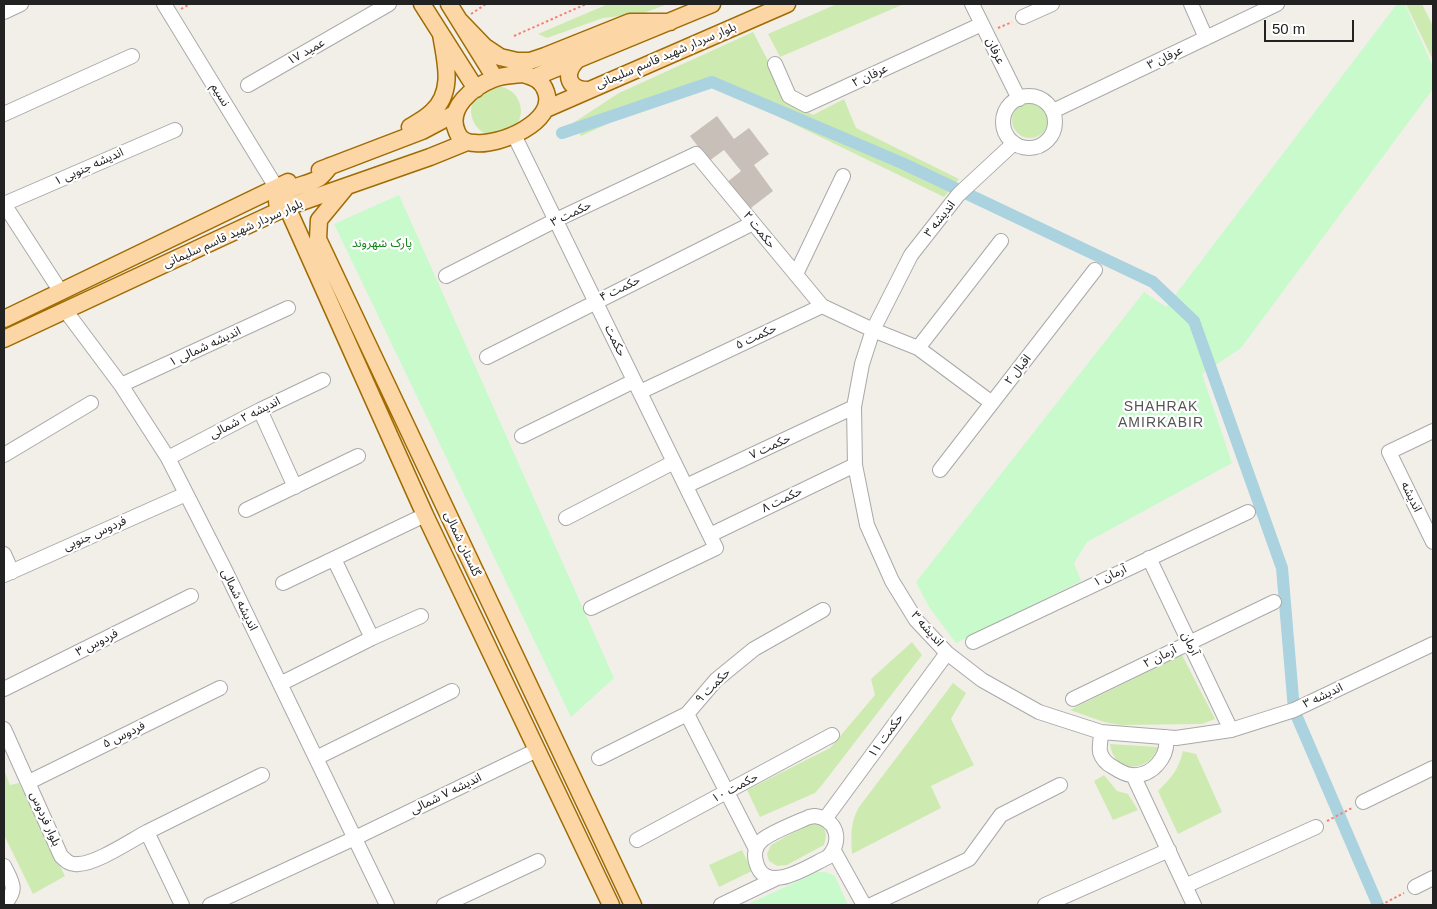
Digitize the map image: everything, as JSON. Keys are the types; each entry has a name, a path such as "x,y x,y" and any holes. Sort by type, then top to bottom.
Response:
{"main road":[{"path":"422,4 476,89"},
{"path":"449,4 495,78"},
{"path":"534,77 576,62 712,4"},
{"name":"بلوار سردار شهید قاسم سلیمانی","path":"546,110 787,4"},
{"path":"460,21 485,47 500,57 517,61 545,56 630,22 670,22"},
{"path":"381,146 433,112 442,100 447,86 447,71 441,34"},
{"path":"462,66 467,70 474,70 479,66 482,56"},
{"path":"576,62 571,67 570,81 574,87 588,90"},
{"path":"514,74 534,77 544,85 548,97 546,110 532,124 514,135 478,144 467,142 458,136 454,126 454,114 466,97 476,89 495,78 514,74"},
{"name":"بلوار سردار شهید قاسم سلیمانی","path":"4,319 276,187 422,131 454,114"},
{"path":"422,131 434,138 436,146 430,157"},
{"name":"بلوار سردار شهید قاسم سلیمانی","path":"4,339 287,208 467,142"},
{"name":"گلستان شمالی","path":"330,166 319,178 284,192 278,196 276,201 278,206 287,208 425,515 611,905"},
{"name":"گلستان شمالی","path":"347,186 319,220 318,239 633,905"},
{"path":"537,750 555,741"}],"street":[{"path":"4,12 21,4"},
{"name":"نسیم","path":"164,4 276,187"},
{"name":"عمید ۱۷","path":"248,85 389,4"},
{"name":"عرفان","path":"972,4 1018,99"},
{"path":"1023,17 1052,4"},
{"path":"1191,4 1206,38"},
{"name":"عرفان ۳","path":"1053,112 1277,4"},
{"name":"عرفان ۲","path":"775,64 789,96 806,105 984,29"},
{"path":"4,114 132,56"},
{"path":"1032,96 1038,98 1044,101 1053,112 1055,118 1053,131 1046,142 1033,148 1027,148 1014,143 1006,133 1004,120 1008,107 1018,99 1032,96"},
{"name":"اندیشه جنوبی ۱","path":"4,204 175,130"},
{"name":"حکمت","path":"514,135 713,541"},
{"name":"اندیشه ۳","path":"1014,143 958,195 912,255 873,330 862,364 854,407 855,465 866,525 892,581 916,620 947,653 982,680 1039,712 1101,732 1176,738 1231,730 1294,710 1433,644"},
{"name":"حکمت ۳","path":"446,276 556,220 696,154"},
{"name":"حکمت ۲","path":"696,154 822,306"},
{"path":"796,274 843,176"},
{"path":"4,204 61,292"},
{"name":"حکمت ۴","path":"487,357 753,223"},
{"path":"918,348 1001,241"},
{"name":"اقبال ۲","path":"940,470 1095,270"},
{"path":"822,306 873,330 918,348 992,404"},
{"name":"حکمت ۵","path":"522,436 822,306"},
{"name":"اندیشه شمالی ۱","path":"121,385 288,308"},
{"name":"اندیشه شمالی","path":"65,310 121,385 168,458 387,905"},
{"name":"اندیشه ۲ شمالی","path":"168,458 322,380"},
{"path":"4,455 91,403"},
{"name":"حکمت ۷","path":"686,486 854,407"},
{"path":"260,410 295,487"},
{"name":"اندیشه","path":"1432,538 1390,452 1433,431"},
{"path":"246,510 358,456"},
{"path":"566,518 674,462"},
{"name":"حکمت ۸","path":"590,608 855,465"},
{"name":"فردوس جنوبی","path":"8,574 186,494"},
{"name":"آرمان ۱","path":"973,642 1248,512"},
{"path":"283,583 425,515"},
{"path":"4,554 8,574"},
{"name":"آرمان","path":"1149,558 1231,730"},
{"path":"334,559 372,638"},
{"name":"فردوس ۳","path":"4,689 191,596"},
{"name":"آرمان ۲","path":"1073,698 1274,602"},
{"name":"حکمت ۹","path":"599,758 686,714 716,680 754,649 824,610"},
{"path":"280,684 421,616"},
{"name":"حکمت ۱۱","path":"825,819 947,653"},
{"name":"فردوس ۵","path":"29,782 220,688"},
{"path":"316,758 452,691"},
{"path":"686,714 756,849"},
{"name":"بلوار فردوس","path":"4,729 61,856 68,863 77,865 90,862 147,832"},
{"path":"1101,732 1100,753 1107,764 1122,773 1133,775 1152,770 1163,757 1168,744 1166,737"},
{"name":"حکمت ۱۰","path":"637,840 832,735"},
{"name":"اندیشه ۷ شمالی","path":"210,905 355,838 537,750"},
{"path":"1363,802 1433,768"},
{"path":"182,905 147,832 262,775"},
{"path":"1133,775 1194,905"},
{"path":"871,905 969,859 1000,815 1060,785"},
{"path":"809,817 825,819 836,832 834,851 828,857 781,879 764,875 760,871 755,860 756,849 762,839 809,817"},
{"path":"1185,886 1316,826"},
{"path":"1045,905 1168,850"},
{"path":"834,851 864,905"},
{"path":"444,905 538,861"},
{"path":"4,866 14,887 13,893 4,905"},
{"path":"1415,887 1433,878"},
{"path":"722,905 775,879"}],"path":[{"path":"514,36 586,4"},
{"path":"984,29 1023,17"},
{"path":"1316,826 1363,802"},
{"path":"1380,905 1415,887"}],"green space":[{"path":"608,4 668,4 641,14 603,18 547,38 538,34"},
{"path":"837,4 904,4 780,57 768,34"},
{"path":"1397,4 1405,4 1433,67 1433,89 1241,348 1202,374 1232,463 1087,542 1074,563 1081,581 956,643 929,607 916,582 1144,292 1166,307"},
{"path":"1406,4 1422,4 1433,26 1433,60"},
{"path":"753,32 790,103 813,115 844,99 856,128 959,179 944,197 703,80 581,136 573,123 619,93"},
{"path":"496,86 514,93 521,111 514,129 496,136 478,129 471,111 478,93"},
{"path":"1030,102 1037,103 1043,107 1047,113 1047,127 1043,133 1037,137 1030,138 1023,137 1017,133 1013,127 1012,120 1013,113 1017,107 1023,103"},
{"name":"پارک شهروند","path":"399,195 614,678 571,717 334,224"},
{"path":"912,642 922,655 822,785 815,793 760,817 747,790 830,748 875,695 871,679"},
{"path":"1182,655 1215,719 1202,724 1120,725 1104,722 1070,710"},
{"path":"953,683 966,693 951,719 974,765 931,786 941,808 852,854 851,835 859,807"},
{"path":"1110,744 1158,747 1147,762 1140,766 1132,766 1124,765 1118,761 1113,754"},
{"path":"1183,751 1196,754 1222,812 1178,834 1158,791 1174,773"},
{"path":"4,770 10,785 19,783 65,876 33,894 4,835"},
{"path":"1104,775 1117,791 1128,794 1138,810 1113,820 1094,781"},
{"path":"812,822 817,823 825,830 824,845 787,865 777,866 769,861 767,854 771,845"},
{"path":"742,850 752,871 719,887 709,865"},
{"path":"818,872 826,872 835,876 848,905 746,905"}],"building":[{"path":"717,116 734,139 749,128 769,154 754,165 773,191 747,211 726,183 741,171 724,150 709,161 690,136"}],"waterway":[{"path":"562,133 712,82 902,163 1153,282 1194,321 1282,568 1294,710 1378,905"}],"district":[{"name":"SHAHRAK AMIRKABIR","path":"1161,416"}]}
